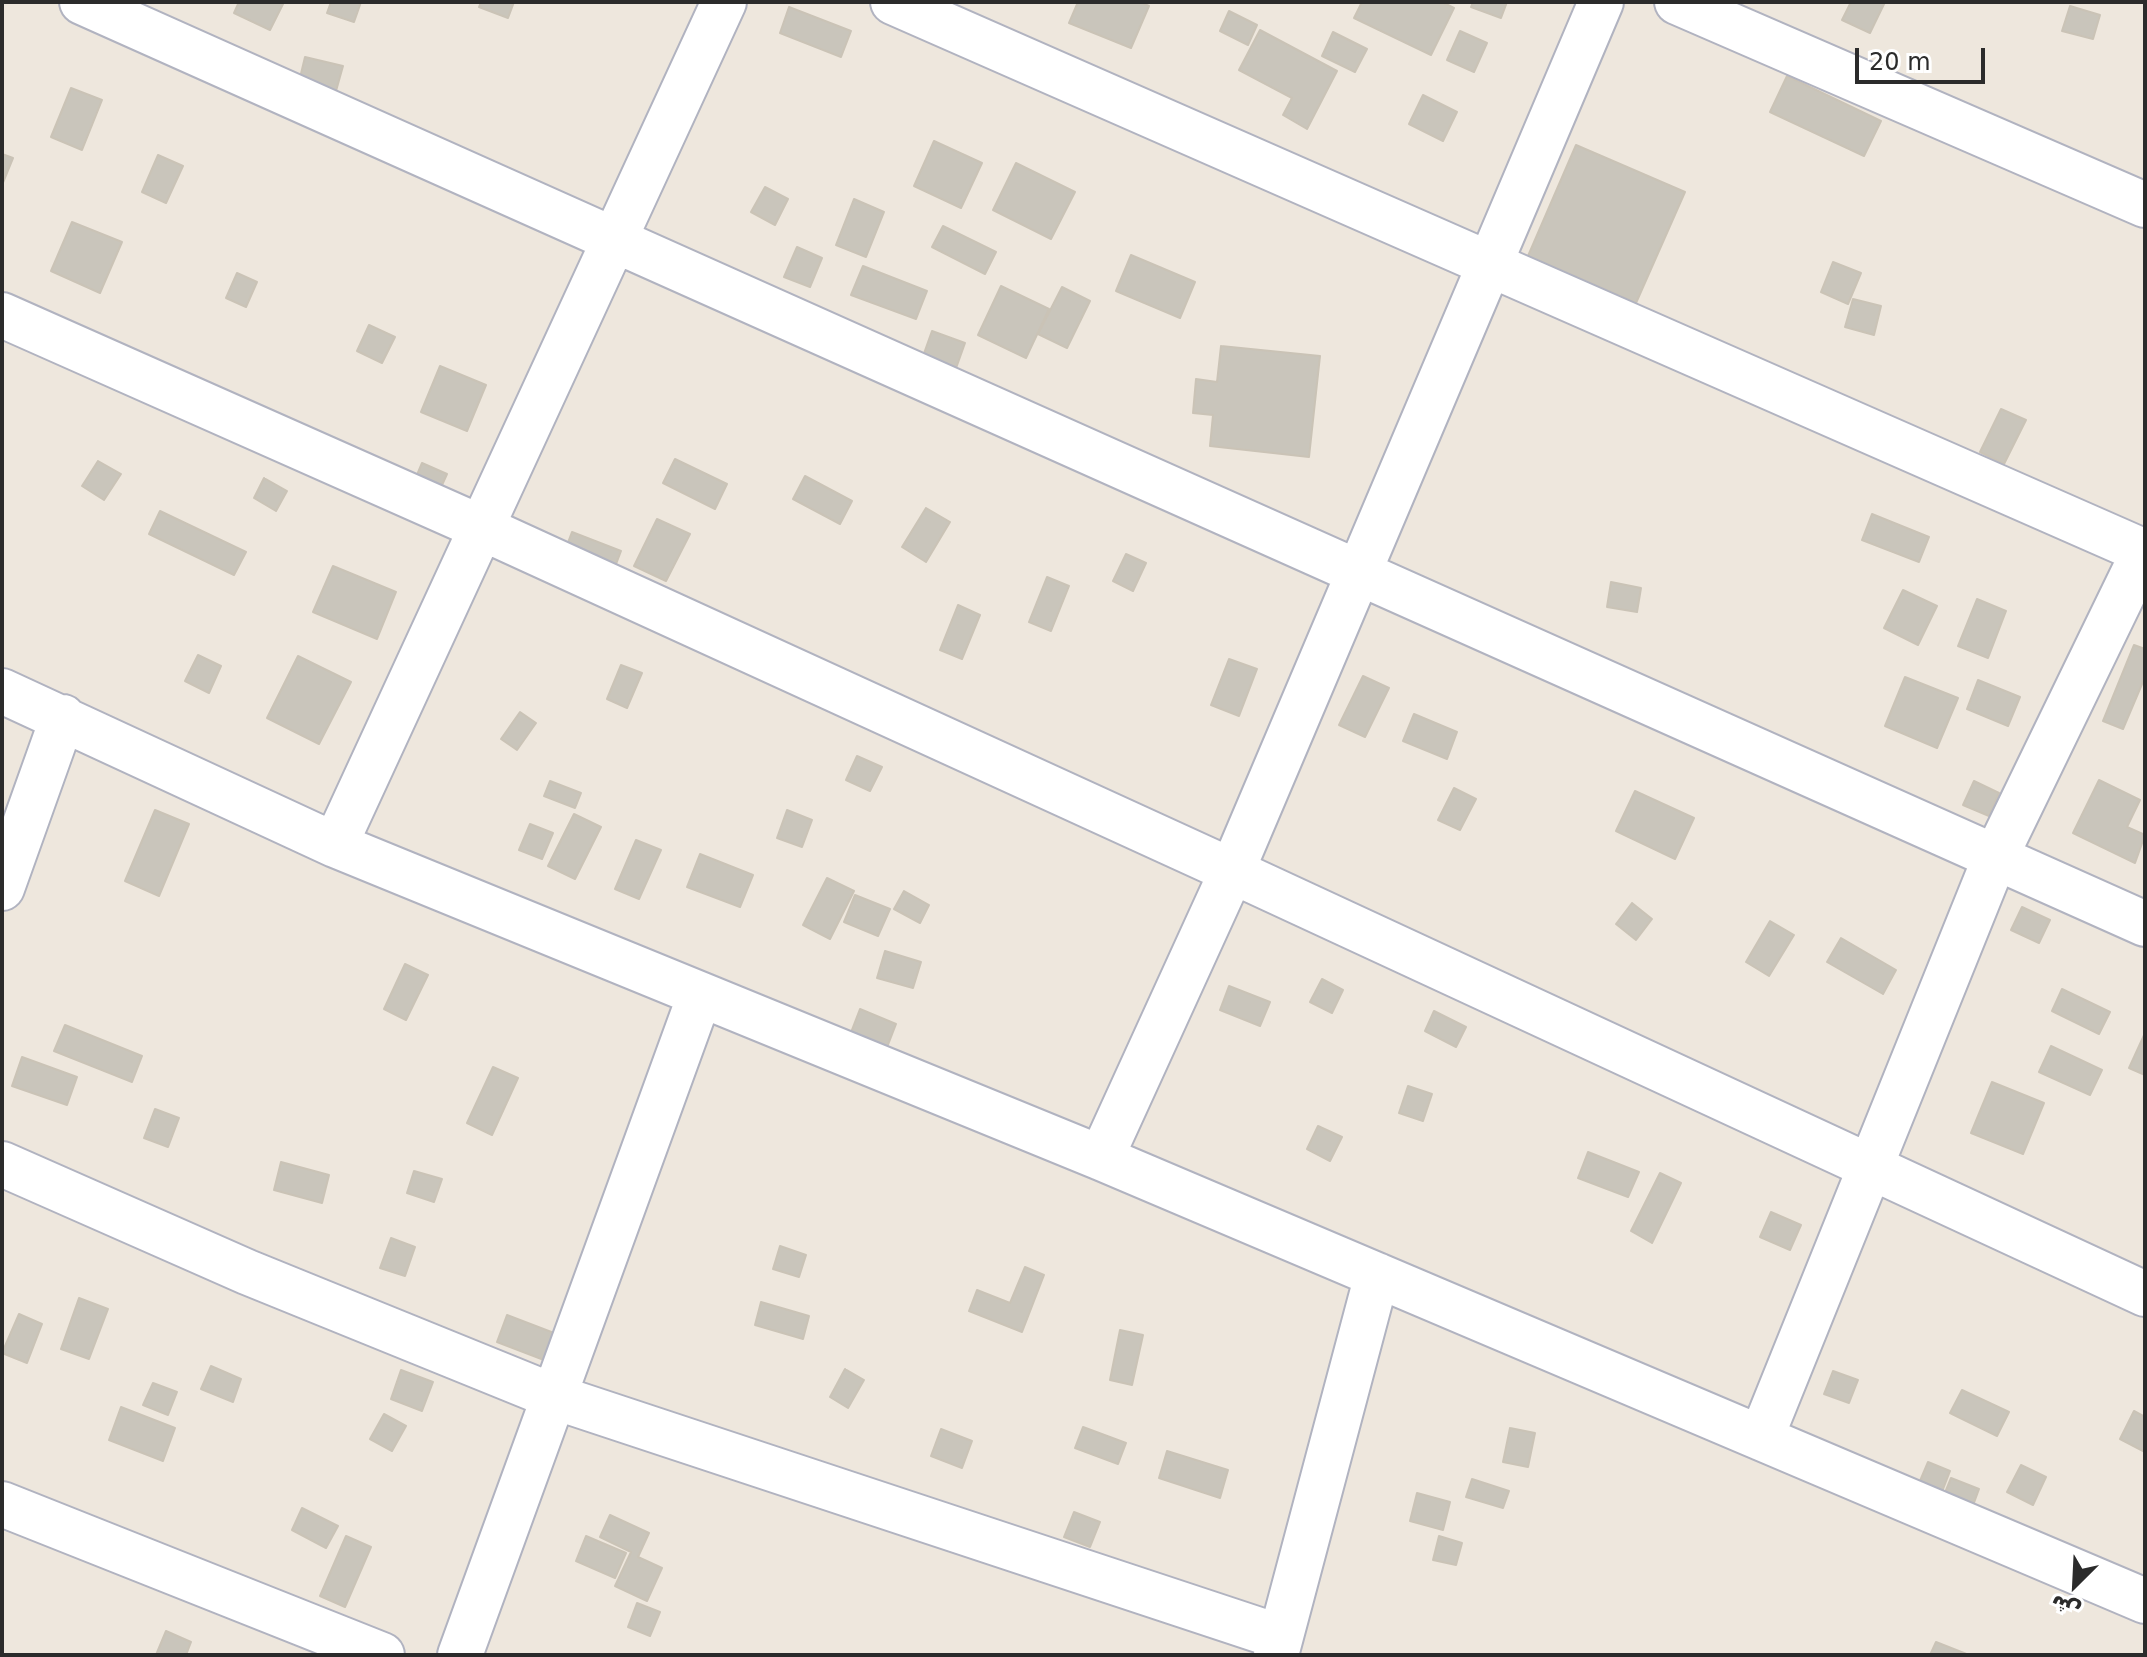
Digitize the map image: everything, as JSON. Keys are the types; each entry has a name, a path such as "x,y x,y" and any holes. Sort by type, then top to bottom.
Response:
{"street":[{"path":"82,2 2145,924"},
{"path":"335,845 724,2"},
{"path":"893,2 2145,551 1995,858 1761,1438"},
{"path":"1101,1158 1232,871 1601,2"},
{"path":"1677,2 2145,205"},
{"path":"2,315 482,528 2145,1294"},
{"path":"2,691 335,845 1101,1158 2145,1601"},
{"path":"2,888 63,717"},
{"path":"460,1655 700,995"},
{"path":"2,1164 247,1272 555,1397 1278,1646 1377,1275"},
{"path":"2,1504 382,1655"}],"building":[{"path":"239,2 284,2 270,30 234,13"},
{"path":"331,2 361,2 354,22 327,13"},
{"path":"481,2 514,2 508,18 479,7"},
{"path":"1078,2 1140,2 1149,6 1131,48 1069,23"},
{"path":"1362,2 1442,2 1454,8 1431,55 1354,18"},
{"path":"1473,2 1507,2 1501,18 1471,7"},
{"path":"1851,2 1885,2 1870,33 1842,20"},
{"path":"2070,6 2100,15 2093,39 2062,31"},
{"path":"789,7 851,31 841,57 780,33"},
{"path":"1229,11 1257,25 1248,45 1220,31"},
{"path":"1260,30 1337,71 1307,129 1283,115 1292,98 1239,70"},
{"path":"1460,31 1487,43 1474,72 1447,60"},
{"path":"1333,32 1367,49 1355,72 1322,56"},
{"path":"305,57 343,66 336,91 299,82"},
{"path":"1787,76 1881,121 1864,156 1770,112"},
{"path":"71,88 102,100 82,150 51,137"},
{"path":"1423,95 1457,112 1443,141 1409,124"},
{"path":"934,141 982,163 961,208 914,186"},
{"path":"1576,145 1685,192 1636,303 1528,256"},
{"path":"2,154 13,158 2,185"},
{"path":"158,155 183,166 166,203 142,192"},
{"path":"1016,163 1075,192 1051,239 993,210"},
{"path":"765,187 788,199 775,225 751,212"},
{"path":"854,199 884,212 866,257 836,245"},
{"path":"72,222 122,242 100,293 51,271"},
{"path":"943,226 996,252 985,274 932,247"},
{"path":"797,247 822,258 810,287 784,277"},
{"path":"1131,255 1195,282 1180,318 1116,291"},
{"path":"1833,262 1861,273 1848,304 1821,292"},
{"path":"863,266 927,291 916,319 851,295"},
{"path":"237,273 257,282 246,307 226,298"},
{"path":"1001,286 1049,309 1026,358 978,335"},
{"path":"1062,287 1090,301 1067,348 1038,334"},
{"path":"1853,299 1881,306 1874,335 1845,327"},
{"path":"369,325 395,337 382,363 357,351"},
{"path":"932,331 965,343 955,371 922,359"},
{"path":"1221,346 1320,356 1309,457 1210,446 1213,415 1193,413 1196,379 1217,382"},
{"path":"440,366 486,385 467,431 421,412"},
{"path":"2001,409 2026,420 2004,464 1980,452"},
{"path":"675,459 727,484 715,509 663,483"},
{"path":"98,461 121,474 104,500 82,486"},
{"path":"422,463 447,474 438,494 414,482"},
{"path":"805,476 852,501 840,524 793,499"},
{"path":"264,478 287,491 276,511 254,498"},
{"path":"926,508 950,522 926,562 902,547"},
{"path":"160,511 246,552 234,575 149,534"},
{"path":"1872,514 1929,537 1919,562 1862,540"},
{"path":"657,519 690,534 666,581 634,566"},
{"path":"572,532 621,551 610,580 561,561"},
{"path":"1126,554 1146,563 1133,591 1113,581"},
{"path":"333,566 396,592 377,639 313,612"},
{"path":"1047,577 1069,586 1051,631 1029,622"},
{"path":"1611,582 1641,588 1637,612 1607,607"},
{"path":"1903,590 1937,606 1918,645 1884,628"},
{"path":"1977,599 2006,611 1988,658 1958,646"},
{"path":"958,605 980,615 962,659 940,650"},
{"path":"2134,645 2145,649 2145,677 2123,729 2103,721"},
{"path":"198,655 221,666 209,693 185,681"},
{"path":"298,656 351,682 319,744 267,718"},
{"path":"1229,659 1257,669 1239,716 1211,705"},
{"path":"621,665 642,673 627,708 607,699"},
{"path":"1363,676 1389,688 1365,737 1339,725"},
{"path":"1905,677 1958,698 1937,748 1885,726"},
{"path":"1978,680 2020,697 2008,726 1967,709"},
{"path":"520,712 536,723 517,750 501,739"},
{"path":"1414,714 1457,732 1447,759 1403,741"},
{"path":"857,756 882,767 870,791 846,780"},
{"path":"2099,780 2140,800 2127,827 2145,835 2135,863 2073,833"},
{"path":"550,781 581,793 575,808 544,796"},
{"path":"1974,781 1999,793 1989,816 1963,805"},
{"path":"1454,788 1476,799 1460,830 1438,820"},
{"path":"1635,791 1694,818 1675,859 1616,831"},
{"path":"155,810 189,824 159,896 125,881"},
{"path":"787,810 812,820 802,847 777,838"},
{"path":"574,814 601,827 575,879 548,866"},
{"path":"530,824 553,833 542,859 519,850"},
{"path":"636,840 661,850 639,899 615,889"},
{"path":"700,854 753,875 740,907 687,887"},
{"path":"827,878 854,891 830,939 803,925"},
{"path":"904,891 929,905 920,923 894,909"},
{"path":"855,895 890,909 878,936 844,922"},
{"path":"1632,903 1652,919 1636,940 1616,924"},
{"path":"2022,907 2050,920 2039,943 2011,930"},
{"path":"1770,921 1794,935 1769,976 1746,962"},
{"path":"1841,938 1896,970 1883,994 1827,962"},
{"path":"885,951 921,962 913,988 877,978"},
{"path":"405,964 428,975 406,1020 384,1009"},
{"path":"1322,979 1343,990 1332,1013 1310,1002"},
{"path":"1229,986 1270,1002 1260,1026 1220,1010"},
{"path":"2062,989 2110,1012 2099,1034 2052,1011"},
{"path":"860,1009 896,1024 886,1050 850,1035"},
{"path":"1434,1011 1466,1027 1456,1047 1425,1031"},
{"path":"65,1025 142,1056 132,1082 54,1051"},
{"path":"2145,1033 2145,1075 2129,1068"},
{"path":"2051,1046 2102,1070 2090,1095 2039,1072"},
{"path":"22,1057 77,1077 67,1105 12,1086"},
{"path":"493,1067 518,1078 492,1135 467,1123"},
{"path":"1992,1082 2044,1103 2023,1154 1971,1133"},
{"path":"1408,1086 1432,1094 1423,1121 1399,1113"},
{"path":"155,1109 179,1118 168,1147 144,1138"},
{"path":"1318,1126 1342,1137 1330,1161 1307,1149"},
{"path":"1588,1152 1639,1172 1628,1197 1578,1178"},
{"path":"281,1162 329,1175 322,1203 274,1190"},
{"path":"414,1171 442,1179 434,1202 407,1193"},
{"path":"1660,1173 1681,1183 1652,1243 1631,1231"},
{"path":"1771,1212 1801,1225 1790,1250 1760,1237"},
{"path":"391,1238 415,1247 405,1276 380,1268"},
{"path":"780,1246 806,1255 799,1277 773,1269"},
{"path":"1025,1267 1044,1275 1022,1332 969,1311 977,1290 1010,1303"},
{"path":"79,1298 108,1309 89,1359 61,1349"},
{"path":"761,1302 809,1316 803,1339 755,1325"},
{"path":"19,1314 42,1324 27,1363 2,1353"},
{"path":"507,1315 554,1333 544,1360 497,1342"},
{"path":"1120,1330 1143,1335 1132,1385 1110,1380"},
{"path":"211,1366 241,1379 233,1402 201,1389"},
{"path":"845,1369 864,1380 848,1408 830,1397"},
{"path":"401,1370 433,1382 422,1411 391,1399"},
{"path":"1833,1371 1858,1380 1849,1403 1824,1394"},
{"path":"153,1383 177,1392 168,1415 143,1405"},
{"path":"1962,1390 2009,1412 1997,1436 1950,1413"},
{"path":"121,1407 175,1428 163,1461 109,1440"},
{"path":"2134,1411 2145,1417 2145,1452 2120,1439"},
{"path":"384,1414 406,1426 392,1451 370,1439"},
{"path":"1083,1427 1126,1443 1118,1464 1075,1448"},
{"path":"1510,1428 1535,1433 1528,1467 1503,1462"},
{"path":"941,1429 972,1441 962,1468 931,1456"},
{"path":"1167,1451 1228,1470 1220,1498 1159,1478"},
{"path":"1928,1462 1950,1471 1940,1497 1917,1488"},
{"path":"2021,1465 2046,1477 2033,1505 2007,1492"},
{"path":"1951,1478 1979,1489 1971,1511 1942,1500"},
{"path":"1472,1479 1509,1491 1503,1508 1466,1497"},
{"path":"1417,1493 1450,1502 1443,1530 1410,1521"},
{"path":"302,1508 338,1526 326,1548 292,1530"},
{"path":"1074,1512 1100,1522 1090,1547 1064,1537"},
{"path":"610,1515 649,1533 638,1557 662,1568 647,1601 615,1586 631,1552 600,1537"},
{"path":"346,1536 371,1547 345,1607 320,1596"},
{"path":"586,1536 626,1553 615,1578 576,1561"},
{"path":"1439,1536 1462,1543 1456,1565 1433,1560"},
{"path":"637,1603 660,1612 650,1636 628,1627"},
{"path":"166,1631 191,1642 186,1655 156,1655"},
{"path":"1936,1642 1969,1655 1930,1655"}]}
